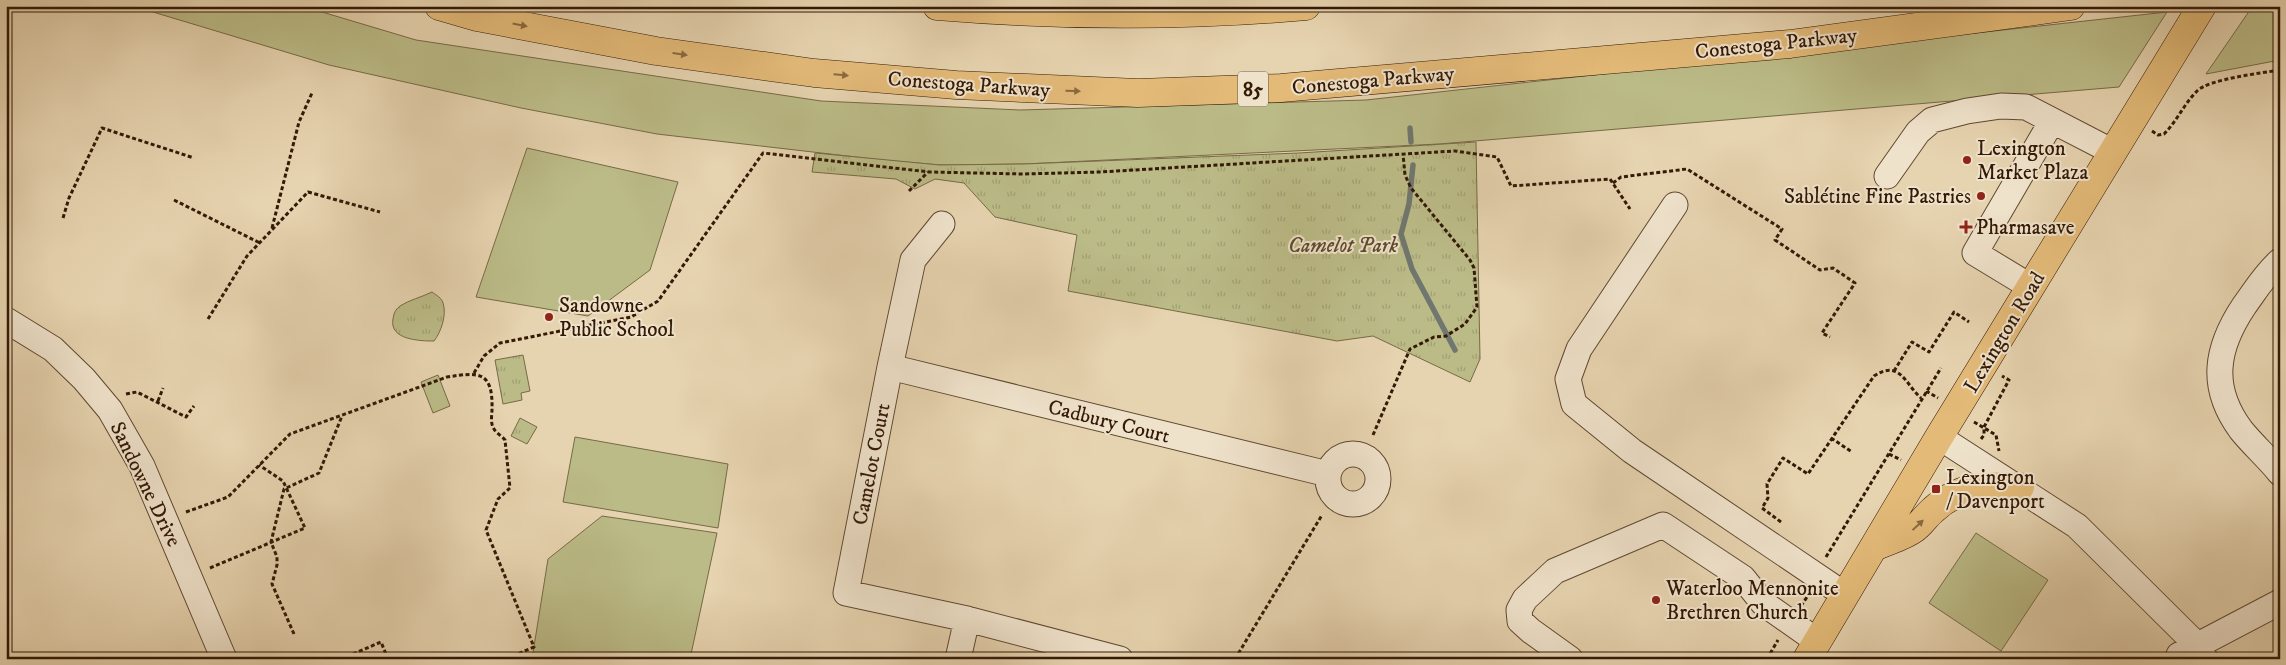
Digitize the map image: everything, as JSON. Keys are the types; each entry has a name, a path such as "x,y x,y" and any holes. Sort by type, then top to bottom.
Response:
{"main road":[{"name":"Conestoga Parkway","path":"439,6 477,17 656,51 814,73 956,86 1138,93 1291,88 1790,44 2071,6"},
{"path":"937,6 996,11 1161,14 1306,6"},
{"name":"Lexington Road","path":"1812,650 1939,437 2202,6"},
{"path":"1875,547 1914,530 1934,509 1952,495 1966,489 1994,485 2020,487"}],"street":[{"path":"1887,176 1918,132 1932,120 1967,111 2001,106 2026,107 2113,152"},
{"path":"2031,287 1975,253 2052,121"},
{"path":"1675,205 1579,349 1568,379 1574,404 1632,451 1845,595"},
{"name":"Camelot Court","path":"942,224 914,260 890,367 846,593 967,619"},
{"path":"2276,268 2230,328 2219,372 2224,398 2241,429 2280,473"},
{"name":"Sandowne Drive","path":"6,320 53,349 84,378 110,410 142,466 224,659"},
{"name":"Cadbury Court","path":"890,367 1328,474"},
{"path":"1939,437 2020,487 2077,526 2168,615 2190,654 2280,602"},
{"path":"1570,659 1520,621 1519,610 1525,600 1555,571 1664,525 1743,578 1763,603 1790,621 1812,650"},
{"path":"958,659 967,619 1120,659"}],"path":[{"path":"2150,129 2158,135 2164,134 2187,101 2199,89 2215,82 2280,70"},
{"path":"272,230 300,122 312,92"},
{"path":"63,218 69,198 102,128 194,158"},
{"path":"1455,151 1496,157 1511,186 1610,179 1630,209"},
{"path":"1373,435 1410,349 1434,337 1446,336 1465,324 1477,307 1474,268 1411,188 1405,174 1403,154"},
{"path":"1613,183 1621,177 1687,169 1782,229 1775,240 1820,270 1833,268 1855,283 1822,333 1830,337"},
{"path":"910,191 929,172"},
{"path":"208,320 248,256 308,192 380,212"},
{"path":"174,200 260,242"},
{"path":"1894,372 1912,342 1929,352 1954,312 1969,322"},
{"path":"1767,659 1810,592 1824,559 1889,454 1908,419 1941,368"},
{"path":"1781,522 1762,508 1768,498 1767,484 1783,458 1808,474 1869,381 1879,372 1894,372 1906,378 1914,392 1921,398"},
{"path":"186,512 228,497 290,434 447,377 474,373 486,379 492,393 491,421 494,428 505,440 510,488 498,499 486,530 534,647 506,659"},
{"path":"1984,435 1984,427 2009,380"},
{"path":"158,402 163,388"},
{"path":"1926,391 1941,399"},
{"path":"126,394 137,392 186,416 194,406"},
{"path":"294,634 272,584 277,557 271,542 284,489 320,472 342,416"},
{"path":"1972,421 1996,435"},
{"path":"1832,438 1852,452"},
{"path":"1889,454 1902,461"},
{"path":"210,568 305,528 287,486 283,481 259,465"},
{"path":"1235,659 1322,515"},
{"path":"341,659 380,642 388,659"}],"green space":[{"path":"133,6 302,6 416,40 821,101 1020,110 1366,100 2167,12 2119,87 1439,144 1024,164 940,165 657,134 521,108 329,65"},
{"path":"2280,6 2280,60 2206,74 2252,7"},
{"name":"Camelot Park","path":"1476,142 1480,359 1470,382 1373,336 1337,341 1068,291 1077,235 995,217 964,183 935,179 915,189 896,179 812,172 815,153 940,165 1024,164 1299,153"},
{"path":"527,148 678,182 650,270 588,316 476,297"},
{"path":"432,292 442,301 444,308 441,328 434,341 414,340 396,331 393,326 393,319 397,309 407,302"},
{"path":"523,355 530,391 521,393 522,400 503,404 495,360"},
{"path":"438,375 450,406 433,413 421,382"},
{"path":"520,418 537,427 527,444 511,436"},
{"path":"575,437 728,464 718,528 563,502"},
{"path":"602,516 717,533 690,659 532,659 548,559"},
{"path":"1976,533 2048,580 2001,651 1929,603"}],"waterway":[{"path":"1410,128 1411,142"},
{"path":"1413,165 1409,204 1401,234 1412,269 1455,350"}],"place":[{"name":"Lexington Market Plaza","path":"1967,160"},
{"name":"Sablétine Fine Pastries","path":"1981,196"},
{"name":"Pharmasave","path":"1966,227"},
{"name":"Sandowne Public School","path":"549,317"},
{"name":"Lexington / Davenport","path":"1936,489"},
{"name":"Waterloo Mennonite Brethren Church","path":"1656,600"}]}
